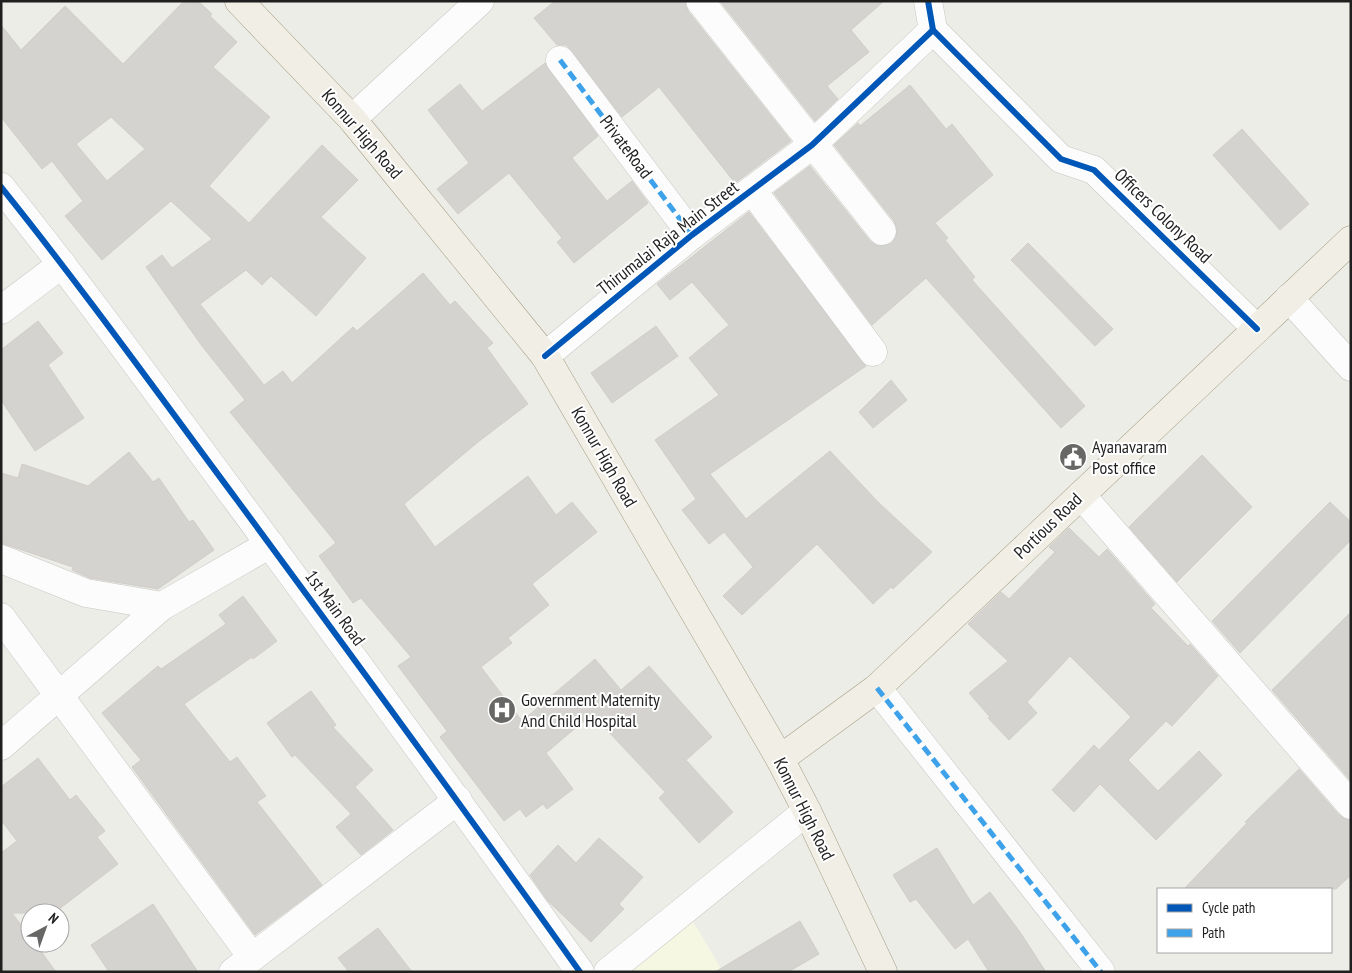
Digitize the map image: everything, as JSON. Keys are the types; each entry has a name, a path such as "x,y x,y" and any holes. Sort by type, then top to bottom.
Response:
{"main road":[{"name":"Konnur High Road","path":"239,1 352,119 544,356 780,760 807,811 883,972"},
{"name":"Portious Road","path":"780,760 878,688 1351,240"}],"street":[{"path":"352,119 480,1"},
{"path":"700,1 882,232"},
{"path":"928,1 934,30"},
{"name":"Thirumalai Raja Main Street","path":"544,356 692,235 812,145 934,30"},
{"name":"Officers Colony Road","path":"934,30 1061,158 1094,170 1257,329"},
{"name":"PrivateRoad","path":"560,60 692,235"},
{"name":"1st Main Road","path":"1,187 62,264 270,544 458,800 580,972"},
{"path":"752,190 874,352"},
{"path":"1,310 62,264"},
{"path":"1289,298 1351,367"},
{"path":"1081,495 1351,806"},
{"path":"1,746 162,606 270,544"},
{"path":"1,559 86,593 162,606"},
{"path":"1,616 60,695 242,964 458,800"},
{"path":"878,688 1101,972"},
{"path":"608,972 807,811"}],"shaded area":[{"path":"687,911 723,972 626,972"}],"building":[{"path":"184,1 198,1 212,14 210,16 237,42 213,67 270,117 209,186 249,223 322,145 358,180 321,217 366,258 316,316 271,276 262,285 246,270 200,304 264,385 283,371 292,383 353,327 357,331 423,273 450,305 455,301 493,343 487,348 528,404 478,442 404,504 435,547 528,476 556,515 572,502 597,532 532,584 549,605 508,638 512,643 481,667 522,721 595,659 621,690 649,666 712,737 686,760 733,812 699,843 659,798 665,792 592,714 546,753 573,789 547,809 543,804 526,817 520,809 504,821 440,737 447,731 398,666 411,657 361,598 353,603 319,556 336,543 230,412 245,400 202,346 146,267 162,255 172,268 212,239 171,201 102,260 65,216 83,201 52,161 42,169 1,117 1,25 21,50 65,6 123,64","holes":["111,117 145,149 107,181 76,144"]},
{"path":"555,1 685,1 688,11 791,141 735,183 659,87 622,117 572,51 566,45 557,45 534,18"},
{"path":"720,1 884,1 851,30 869,52 827,86 838,99 815,121"},
{"path":"545,63 598,136 572,158 607,201 632,181 648,203 574,263 557,242 562,238 509,173 458,214 437,189 469,163 428,110 460,84 482,111"},
{"path":"910,85 946,129 952,124 993,175 935,223 948,238 945,240 975,277 972,280 1085,406 1061,428 926,278 872,325 774,193 810,166 870,241 876,245 884,246 892,243 896,237 897,229 894,221 834,145 858,123 860,126"},
{"path":"1242,129 1309,204 1280,230 1213,155"},
{"path":"749,212 866,366 710,474 746,519 830,451 879,503 932,552 893,589 891,587 873,604 817,544 742,615 723,596 753,567 724,532 709,544 682,510 696,499 655,440 719,395 689,358 729,325 692,282 670,300 657,284"},
{"path":"1028,243 1113,329 1095,346 1011,260"},
{"path":"38,321 63,353 48,365 84,418 35,451 1,400 1,350"},
{"path":"656,326 678,356 612,403 591,373"},
{"path":"891,380 907,400 873,428 859,412"},
{"path":"129,452 153,482 159,478 189,522 193,520 214,550 158,589 90,578 72,570 73,567 1,543 1,473 18,478 22,464 88,486"},
{"path":"1202,455 1252,507 1177,582 1129,527"},
{"path":"1330,502 1351,522 1351,540 1240,653 1212,621"},
{"path":"1069,528 1099,557 1107,549 1155,604 1151,608 1188,646 1190,644 1218,676 1172,726 1166,721 1128,760 1158,791 1199,751 1222,775 1156,840 1100,784 1074,812 1052,790 1094,745 1099,750 1131,717 1070,656 1027,702 1037,713 1009,740 988,718 990,717 969,693 1008,661 968,624 1001,592 1009,599 1055,552 1049,547"},
{"path":"243,596 277,641 184,704 230,762 237,757 266,796 257,802 322,885 255,935 132,767 141,760 102,713 158,666 161,669 226,624 219,615"},
{"path":"1351,612 1351,781 1272,690"},
{"path":"311,691 336,725 333,727 373,770 355,787 393,830 361,855 336,827 351,814 295,755 292,757 267,723"},
{"path":"38,758 70,800 76,795 105,831 97,837 118,864 67,903 20,903 20,913 12,913 20,924 20,953 42,953 56,972 1,972 1,853 17,841 1,820 1,787"},
{"path":"1299,769 1339,815 1351,820 1351,875 1336,889 1185,888 1247,823 1245,822"},
{"path":"599,838 643,877 619,904 624,909 591,942 548,901 530,875 558,845 576,863"},
{"path":"937,848 973,905 990,892 1020,932 1046,972 989,972 968,939 955,949 916,899 910,902 893,875"},
{"path":"153,904 198,972 109,972 91,945"},
{"path":"800,921 819,954 788,972 715,972"},
{"path":"378,928 412,972 349,972 338,958"}],"marked path":[{"path":"560,60 692,235"},
{"path":"877,688 1101,972"}],"cycle path":[{"path":"928,1 933,30 1061,159 1094,170 1257,329"},
{"path":"545,356 692,235 812,145 933,30"},
{"path":"1,187 91,303 237,500 580,972"}],"place":[{"name":"Ayanavaram Post office","path":"1073,457"},
{"name":"Government Maternity And Child Hospital","path":"502,710"}]}
